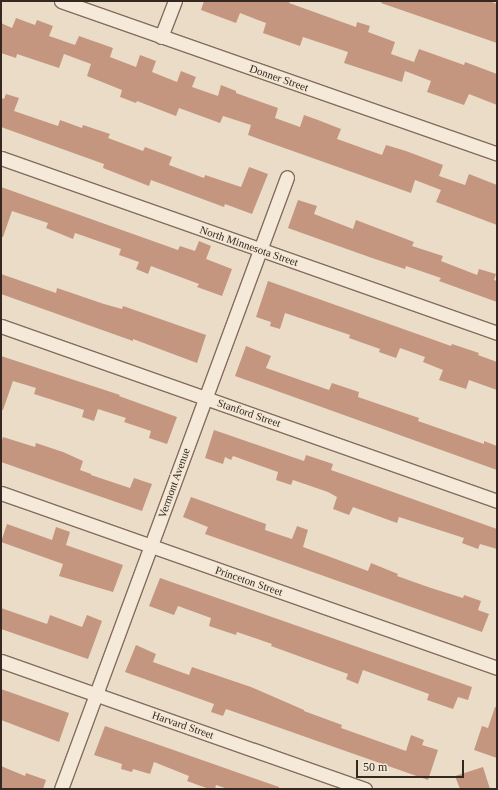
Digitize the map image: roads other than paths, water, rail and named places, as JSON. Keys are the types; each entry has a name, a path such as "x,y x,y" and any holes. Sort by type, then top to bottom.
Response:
{"street":[{"name":"Donner Street","path":"61,1 497,154"},
{"path":"161,37 175,1"},
{"name":"North Minnesota Street","path":"1,158 497,333"},
{"name":"Vermont Avenue","path":"61,789 287,177"},
{"name":"Stanford Street","path":"1,326 497,501"},
{"name":"Princeton Street","path":"1,493 497,668"},
{"name":"Harvard Street","path":"1,661 365,789"}]}
